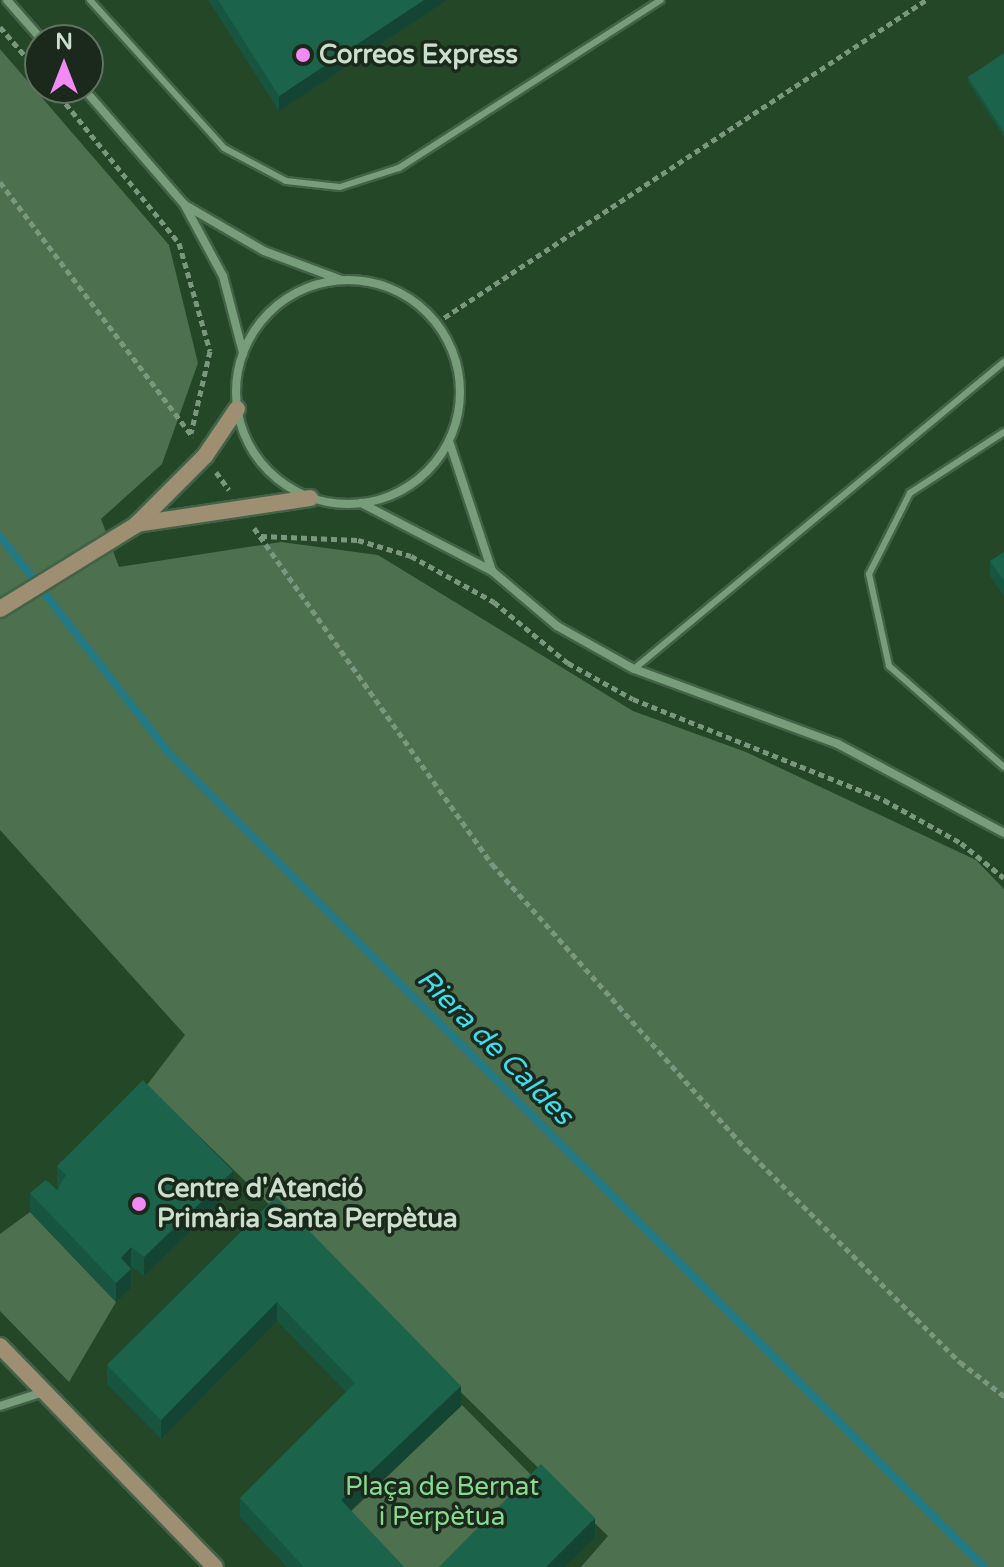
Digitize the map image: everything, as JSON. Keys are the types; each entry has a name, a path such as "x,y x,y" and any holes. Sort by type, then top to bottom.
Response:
{"street":[{"path":"7,0 28,24"},
{"path":"0,609 136,525 205,456 237,409 243,353 223,276 184,204 97,104"},
{"path":"184,204 264,251 342,280 394,290 436,323 458,372 459,407 449,441 413,484 361,503"},
{"path":"243,353 272,310 305,290 342,280"},
{"path":"237,409 261,463 310,498"},
{"path":"449,441 492,571"},
{"path":"136,525 310,498 361,503 492,571 557,626 634,669 838,744 1004,833"},
{"path":"0,1346 215,1567"},
{"path":"0,1406 44,1391"}],"lane":[{"path":"90,0 224,148 286,181 340,187 399,168 661,0"},
{"path":"634,669 1004,362"},
{"path":"1004,432 910,493 869,574 889,666 1004,767"}],"path":[{"path":"436,323 926,0"},
{"path":"0,27 24,55"},
{"path":"66,104 179,243 210,351 191,433"},
{"path":"0,182 191,433 492,864 746,1149 960,1362 1004,1396"}],"green space":[{"path":"0,49 24,77 24,104 47,104 169,245 198,363 162,464 101,519 119,567 281,542 378,555 633,711 746,752 976,860 1004,889 1004,1567 581,1567 608,1536 147,1085 185,1035 0,830"},
{"path":"30,1212 116,1302 69,1382 0,1311 0,1234"},
{"name":"Plaça de Bernat i Perpètua","path":"462,1405 540,1484 454,1567 390,1567 343,1519"}],"building":[{"name":"Correos Express","path":"218,0 424,0 279,96"},
{"path":"1004,53 1004,132 968,77"},
{"path":"1004,552 1004,581 990,561"},
{"name":"Centre d'Atenció Primària Santa Perpètua","path":"143,1080 233,1171 144,1257 131,1247 121,1258 131,1269 116,1283 30,1193 46,1180 57,1190 66,1175 57,1166"},
{"path":"276,1197 461,1386 341,1500 404,1567 304,1567 240,1498 355,1383 277,1302 161,1420 107,1365"},
{"path":"541,1464 595,1518 546,1567 439,1567"}],"waterway":[{"name":"Riera de Caldes","path":"0,536 170,754 984,1567"}],"place":[{"name":"Correos Express","path":"303,55"},
{"name":"Centre d'Atenció Primària Santa Perpètua","path":"139,1204"}]}
